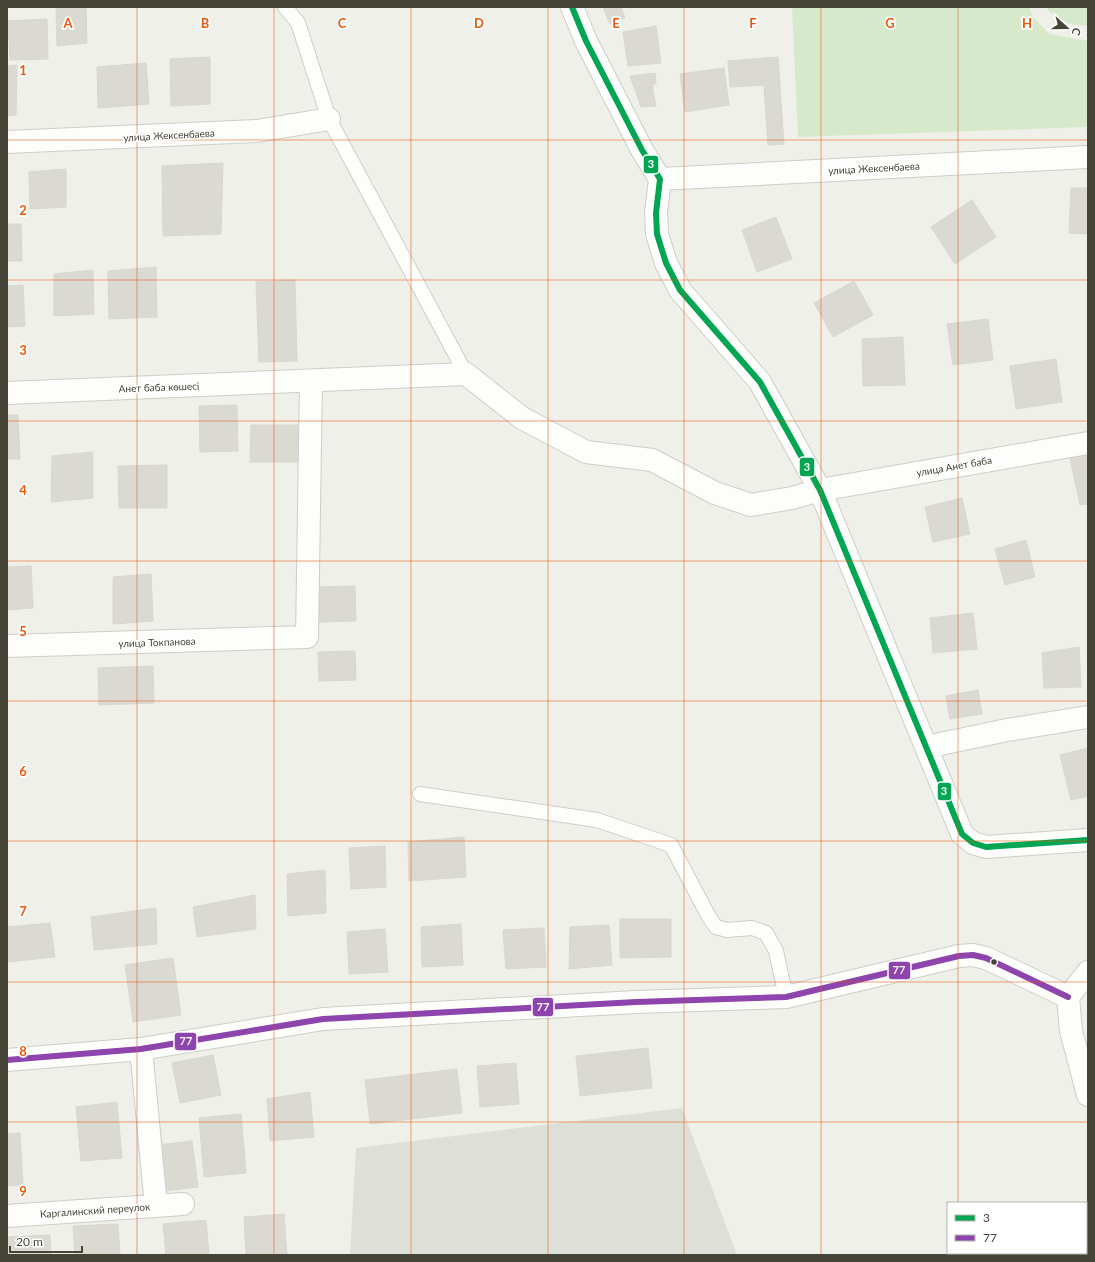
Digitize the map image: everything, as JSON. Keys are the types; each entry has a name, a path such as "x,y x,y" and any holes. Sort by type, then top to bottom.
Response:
{"street":[{"path":"572,7 586,41 642,150 660,180 656,213 657,234 666,263 680,290 760,382 820,490 962,834 972,843 986,847 1088,840"},
{"name":"улица Жексенбаева","path":"7,142 258,131 329,119"},
{"name":"улица Жексенбаева","path":"660,180 1088,157"},
{"name":"Анет баба көшесі","path":"7,393 466,374"},
{"name":"улица Анет баба","path":"466,374 522,418 586,452 652,460 715,493 751,505 792,498 820,490 1088,443"},
{"name":"улица Токпанова","path":"7,646 307,637 311,381"},
{"path":"926,747 1007,730 1088,717"},
{"path":"7,1060 141,1049 324,1019 636,1002 786,997 959,956 973,955 986,958 1068,997"},
{"path":"1088,972 1068,997 1071,1031 1088,1094"},
{"path":"141,1049 156,1206"},
{"name":"Каргалинский переулок","path":"7,1216 183,1204"}],"lane":[{"path":"285,7 298,23 329,119 466,374"},
{"path":"420,794 597,820 672,845 709,917 716,927 727,930 752,928 766,933 776,951 786,997"}],"green space":[{"path":"792,7 1029,7 1033,17 1050,34 1088,41 1088,127 798,137"},
{"path":"1046,7 1088,7 1088,26 1064,22 1054,16"}],"shaded area":[{"path":"682,1108 737,1255 350,1255 356,1148"}],"building":[{"path":"86,7 87,43 57,46 56,9"},
{"path":"603,7 621,7 625,18 610,24"},
{"path":"47,19 48,59 10,60 8,21"},
{"path":"656,26 661,63 628,66 623,32"},
{"path":"210,57 210,104 171,106 170,59"},
{"path":"778,57 784,144 768,145 764,85 730,87 728,61"},
{"path":"146,63 149,104 98,108 97,67"},
{"path":"17,65 16,115 7,116 7,66"},
{"path":"724,68 729,105 685,112 680,74"},
{"path":"655,73 656,84 653,84 653,92 656,106 641,107 630,76"},
{"path":"223,163 221,234 163,236 162,166"},
{"path":"66,169 66,207 30,209 29,172"},
{"path":"1071,188 1088,188 1088,234 1069,233"},
{"path":"972,200 996,237 955,264 931,227"},
{"path":"776,217 792,259 757,272 742,230"},
{"path":"7,224 21,224 22,261 7,261"},
{"path":"156,267 157,317 109,319 108,271"},
{"path":"93,270 94,314 54,316 54,274"},
{"path":"295,280 297,361 259,362 256,282"},
{"path":"854,281 873,315 833,337 814,303"},
{"path":"23,285 25,326 7,327 7,286"},
{"path":"988,319 993,360 953,365 947,324"},
{"path":"903,337 905,385 863,386 862,339"},
{"path":"1056,359 1062,402 1016,409 1010,366"},
{"path":"237,405 238,451 200,452 199,406"},
{"path":"7,415 18,415 20,459 7,459"},
{"path":"251,425 298,425 298,462 250,462"},
{"path":"93,452 93,498 51,502 52,456"},
{"path":"1087,454 1088,504 1080,505 1070,458"},
{"path":"167,465 167,508 119,508 118,466"},
{"path":"962,498 970,534 933,542 925,507"},
{"path":"1026,540 1035,577 1005,585 995,549"},
{"path":"31,566 33,608 7,610 7,567"},
{"path":"151,574 153,621 113,624 113,577"},
{"path":"355,586 356,621 319,622 318,587"},
{"path":"973,613 977,649 933,653 930,618"},
{"path":"1079,647 1081,687 1044,688 1042,653"},
{"path":"355,651 356,680 319,681 318,652"},
{"path":"153,666 154,703 99,705 98,668"},
{"path":"978,690 982,714 950,719 946,696"},
{"path":"1088,748 1088,796 1071,800 1060,755"},
{"path":"464,837 466,877 409,881 408,842"},
{"path":"385,846 386,887 351,889 349,848"},
{"path":"325,870 326,913 288,916 287,874"},
{"path":"255,895 256,929 197,937 193,907"},
{"path":"156,908 157,944 94,950 91,917"},
{"path":"620,919 671,919 671,957 620,958"},
{"path":"50,923 55,957 7,962 7,927"},
{"path":"461,924 463,965 422,967 421,927"},
{"path":"609,925 612,965 569,969 570,927"},
{"path":"544,928 546,967 506,969 503,930"},
{"path":"385,929 388,972 349,974 347,932"},
{"path":"173,958 181,1015 133,1022 125,965"},
{"path":"648,1048 652,1088 580,1096 576,1056"},
{"path":"213,1055 221,1095 180,1103 172,1063"},
{"path":"516,1063 519,1104 480,1107 477,1066"},
{"path":"457,1069 462,1113 370,1124 365,1080"},
{"path":"310,1092 314,1137 270,1141 267,1099"},
{"path":"117,1102 122,1158 81,1161 76,1107"},
{"path":"241,1114 246,1173 204,1177 199,1118"},
{"path":"20,1133 23,1185 7,1186 7,1134"},
{"path":"192,1141 198,1187 164,1191 158,1145"},
{"path":"284,1214 287,1255 246,1255 244,1217"},
{"path":"206,1220 209,1255 166,1255 163,1224"},
{"path":"118,1224 120,1255 75,1255 73,1226"},
{"path":"50,1235 51,1255 7,1255 7,1237"}],"transit line":[{"name":"3","path":"572,7 586,41 642,150 660,179 656,213 657,234 666,263 680,290 760,382 820,490 962,834 973,843 986,847 1088,840"},
{"name":"77","path":"7,1060 141,1049 323,1019 636,1002 786,997 959,956 973,955 986,958 1068,997"}]}
